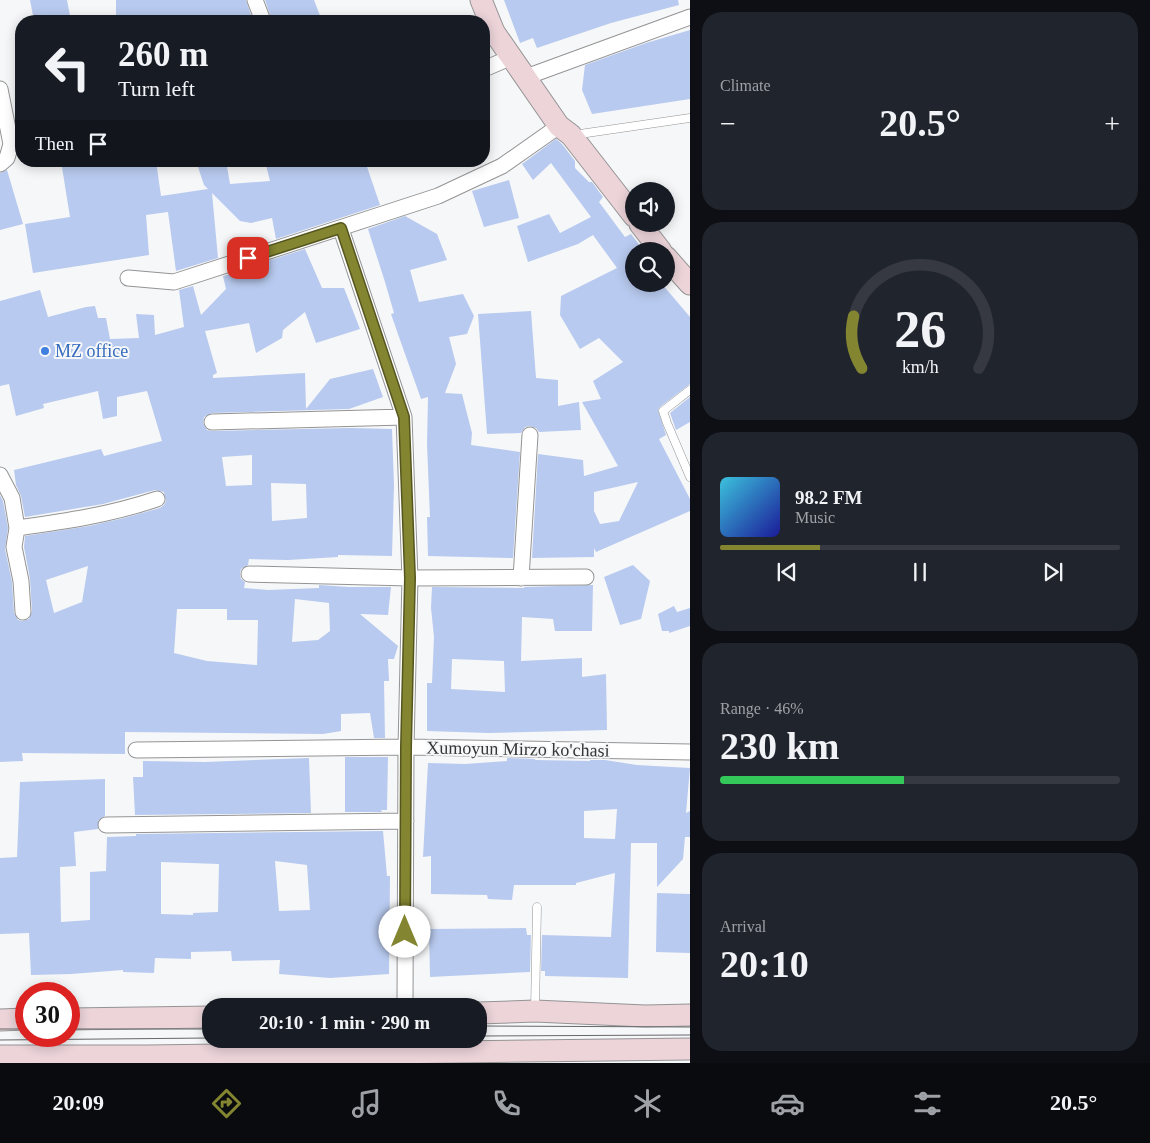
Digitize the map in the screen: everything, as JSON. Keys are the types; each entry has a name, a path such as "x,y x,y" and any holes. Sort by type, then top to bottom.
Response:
{"main road":[{"path":"481,0 487,15"},
{"path":"490,22 494,32 565,130 625,205"},
{"path":"646,232 654,242"},
{"path":"675,267 690,284"},
{"path":"487,1013 535,1011 645,1016 690,1015"},
{"path":"80,1019 202,1017"},
{"path":"0,1020 15,1019"},
{"path":"0,1056 147,1060 365,1058 690,1049"}],"street":[{"path":"255,0 261,15"},
{"path":"526,77 690,17"},
{"path":"490,66 512,57"},
{"path":"0,89 11,144 7,158 0,164"},
{"path":"128,278 174,282 438,196 502,166 565,130"},
{"path":"341,228 404,417 410,578 406,747 405,998"},
{"path":"212,422 404,417"},
{"path":"521,578 530,435"},
{"path":"0,475 12,498 17,528 14,547 21,581 23,612"},
{"path":"17,528 81,519 122,510 157,498"},
{"path":"249,574 410,578 586,577"},
{"name":"Xumoyun Mirzo ko'chasi","path":"136,750 406,747 690,752"},
{"path":"106,826 406,822"}],"lane":[{"path":"565,130 690,118"},
{"path":"690,390 664,411 666,423 690,477"},
{"path":"535,1011 537,908"}],"building":[{"path":"30,0 67,0 70,15 33,15"},
{"path":"116,0 246,0 251,15 162,15 116,15"},
{"path":"265,0 314,0 320,15 270,15"},
{"path":"504,0 678,0 679,5 611,23 537,48 533,38 520,43"},
{"path":"690,30 690,99 592,114 582,90 585,65 646,43"},
{"path":"556,139 575,161 575,168 589,182 592,182 603,197 599,202 625,237 631,234 637,242 625,242 625,292 669,292 690,317 690,384 658,410 666,435 659,439 690,499 690,511 596,552 594,548 594,557 532,558 538,454 583,460 584,476 618,466 582,402 601,399 593,381 623,362 599,338 580,349 560,315 561,296 617,268 593,235 578,244 528,262 517,226 549,214 560,233 591,217 551,163 533,180 522,164","holes":["638,482 619,521 600,524 594,511 594,492"]},
{"path":"62,167 157,167 161,196 208,189 204,185 198,167 227,167 230,184 270,181 266,167 367,167 380,205 276,239 272,218 251,223 240,221 212,193 218,258 176,271 168,212 146,215 149,255 33,273 25,224 70,217"},
{"path":"7,170 23,224 0,230 0,173"},
{"path":"509,180 519,218 484,227 472,191"},
{"path":"405,216 437,234 447,260 410,270 419,302 463,294 474,316 467,334 449,337 456,364 445,393 462,394 472,433 471,445 520,452 513,558 428,556 427,517 430,517 427,444 428,397 421,399 391,314 394,313 368,229"},
{"path":"305,249 322,288 344,288 360,329 316,343 305,312 283,330 282,338 256,353 249,323 205,331 217,373 213,375 213,378 305,373 306,409 330,379 373,369 383,397 349,409 212,413 204,417 203,423 207,430 212,431 392,429 394,485 392,556 338,555 338,557 288,560 249,559 248,565 241,569 241,579 245,582 244,588 268,590 319,588 319,585 391,587 388,615 360,614 398,646 394,659 388,659 389,681 384,681 385,738 374,738 370,713 341,714 341,731 323,734 125,732 125,754 22,753 23,761 0,762 0,495 3,501 8,528 5,549 12,582 14,613 18,620 23,621 29,619 32,611 30,579 24,547 25,536 89,526 124,518 160,508 166,501 164,492 155,490 103,504 25,517 14,470 101,449 104,456 162,441 147,391 117,397 117,416 103,419 98,391 43,404 44,408 16,416 9,384 0,386 0,301 40,290 48,317 95,306 98,318 106,318 110,339 139,338 136,314 154,315 155,335 184,327 179,290 193,286 201,315 226,289 223,276 255,267 261,263","holes":["252,455 252,485 226,486 222,457","271,483 306,484 307,518 272,521","88,566 82,602 54,613 46,580","295,599 329,603 330,631 318,640 292,642","177,609 227,609 227,620 258,620 257,665 207,661 174,653"]},
{"path":"531,311 536,378 558,380 558,406 579,402 581,430 539,432 536,428 530,426 525,427 521,433 487,434 478,314"},
{"path":"690,397 690,422 676,430 670,413"},
{"path":"633,565 650,581 641,619 620,625 604,577"},
{"path":"593,585 592,631 555,631 553,619 522,617 521,661 582,658 582,677 606,674 607,730 488,733 427,731 427,683 432,683 434,637 431,608 432,587","holes":["452,659 504,661 505,692 451,689"]},
{"path":"674,606 677,612 690,608 690,626 669,633 669,631 662,631 658,614"},
{"path":"345,757 388,757 387,810 381,810 382,812 345,812"},
{"path":"309,758 311,813 135,815 133,777 143,777 143,761 205,762"},
{"path":"507,758 605,760 637,765 690,768 686,813 690,811 690,837 685,837 683,859 657,887 657,843 631,843 628,978 545,976 545,971 541,971 542,935 611,937 615,873 576,883 576,885 514,885 512,900 488,899 487,895 431,894 431,856 423,857 428,763 465,764 507,761","holes":["617,809 615,839 584,838 584,811"]},
{"path":"105,779 105,816 98,821 98,829 74,832 76,866 60,867 61,922 90,920 90,872 106,871 107,837 136,836 136,834 383,831 387,876 390,876 389,974 330,978 279,974 280,960 232,961 231,951 191,952 191,959 155,958 154,973 123,972 123,970 31,975 29,933 0,934 0,858 17,857 20,782","holes":["275,861 307,865 310,910 279,911","161,862 219,864 218,912 193,913 193,915 161,914"]},
{"path":"657,893 690,894 690,953 656,952"},
{"path":"526,928 527,935 531,935 530,972 430,977 429,929"}],"tram line":[{"path":"487,1026 690,1027"},
{"path":"0,1029 15,1029"},
{"path":"80,1029 202,1029"},
{"path":"487,1036 690,1035"},
{"path":"0,1040 202,1038"}],"place":[{"name":"MZ office","path":"45,351"}],"route":[{"path":"248,258 341,228 404,417 410,578 406,747 405,932"}]}
